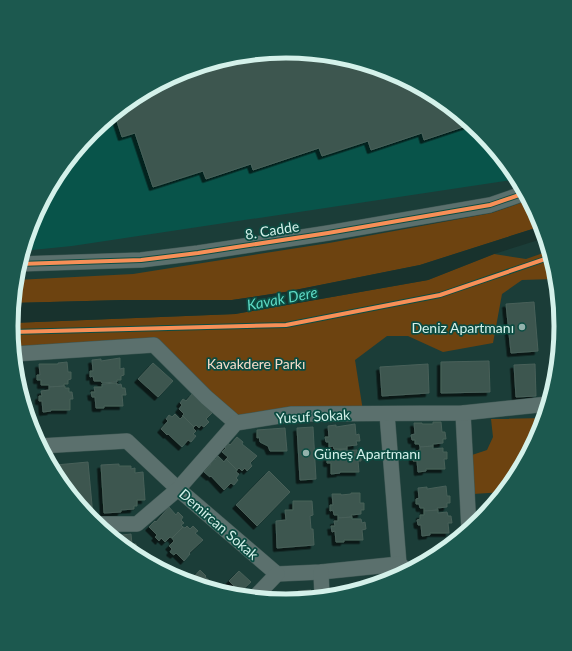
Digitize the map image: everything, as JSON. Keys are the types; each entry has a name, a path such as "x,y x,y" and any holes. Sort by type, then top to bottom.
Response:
{"street":[{"name":"8. Cadde","path":"25,264 141,260 198,253 328,233 490,205 519,194"},
{"path":"20,354 154,345 206,397 236,423 178,489 137,524 106,524"},
{"name":"Yusuf Sokak","path":"236,423 292,414 463,413 542,405"},
{"path":"463,413 469,522"},
{"path":"387,414 403,567"},
{"name":"Demircan Sokak","path":"47,446 127,441 178,489 277,574"},
{"path":"260,592 277,574 400,568"},
{"path":"320,572 322,591"}],"shaded area":[{"path":"268,58 304,58 321,60 372,72 405,85 435,103 463,124 499,162 511,180 72,246 29,250 38,223 54,191 73,162 96,136 123,113 152,93 167,85 200,72 251,60"}],"green space":[{"path":"523,202 536,228 420,265 285,292 232,300 124,300 19,303 22,280 133,274 329,243 492,213"},
{"name":"Kavakdere Parkı","path":"544,253 550,279 522,280 502,294 493,343 443,352 408,336 387,336 355,360 363,411 238,420 155,342 19,350 18,323 235,314 428,280 494,254 526,259"},
{"path":"538,418 518,460 499,489 496,493 473,494 472,455 487,450 493,437 491,419"}],"water":[{"name":"Kavak Dere","path":"536,228 540,240 494,254 428,280 235,314 18,323 19,303 124,300 232,300 285,292 420,265"}],"building":[{"path":"268,58 304,58 321,60 372,72 405,85 420,93 465,126 424,140 422,133 371,150 368,141 322,156 319,148 253,170 251,164 206,179 203,171 153,187 135,133 122,137 116,118 152,93 183,78 200,72 234,63"},
{"name":"Deniz Apartmanı","path":"534,302 538,351 511,353 506,304"},
{"path":"120,358 120,369 124,368 124,375 121,376 121,380 117,380 117,382 102,383 101,381 94,381 93,376 90,377 90,371 93,371 92,360 101,359 101,361"},
{"path":"489,361 490,392 441,393 441,362"},
{"path":"67,362 68,372 71,372 71,379 68,380 68,384 64,384 64,386 49,387 49,385 41,385 41,380 37,380 37,375 40,375 39,364 58,364"},
{"path":"153,363 173,381 158,397 138,379"},
{"path":"428,364 429,393 382,396 380,367"},
{"path":"535,364 536,396 516,397 514,365"},
{"path":"117,383 117,385 121,384 122,388 125,388 126,395 122,395 123,406 104,406 104,408 96,408 95,397 92,397 91,392 95,392 94,387 102,387 102,384"},
{"path":"65,386 65,388 69,388 69,392 72,392 73,399 70,399 70,410 51,410 43,412 42,401 39,401 39,396 42,396 41,391 49,390 49,387"},
{"path":"193,393 199,399 198,400 213,412 206,419 209,422 204,427 201,425 199,428 196,425 194,427 182,416 184,414 179,409 182,405 180,403 183,399 186,401"},
{"path":"175,414 180,419 183,416 196,431 193,434 196,436 191,442 188,440 182,447 161,429 168,421 166,419 169,415 172,417"},
{"path":"433,422 441,422 442,432 445,432 446,439 443,439 443,443 433,444 433,446 420,447 419,444 415,444 415,440 412,440 411,435 415,434 414,423 433,424"},
{"path":"355,424 356,435 359,434 360,441 356,441 357,445 347,446 347,449 334,449 333,446 329,447 329,442 326,442 325,437 329,437 328,426 336,425 336,427"},
{"name":"Güneş Apartmanı","path":"313,427 316,479 300,480 297,428"},
{"path":"285,428 287,451 270,451 268,446 260,442 259,437 257,438 257,430"},
{"path":"237,437 243,442 242,444 257,456 250,463 252,466 247,471 245,468 242,471 239,468 237,470 226,459 228,457 222,452 226,448 223,446 227,442 230,445"},
{"path":"433,446 433,449 443,448 443,452 447,452 447,459 444,459 445,469 426,469 426,471 418,472 417,461 413,461 413,455 416,455 416,451 420,450 420,447"},
{"path":"347,449 347,451 357,450 357,454 361,454 361,461 358,461 359,472 340,472 331,474 331,463 327,463 327,458 330,458 330,453 334,453 334,450"},
{"path":"218,456 224,462 226,459 239,474 236,478 238,480 234,485 231,483 224,490 211,476 210,477 204,472 211,464 209,461 213,457 215,460"},
{"path":"88,462 93,511 73,489 58,465"},
{"path":"119,464 119,466 131,466 131,469 135,468 135,473 143,472 145,500 137,500 137,506 134,506 134,509 121,510 121,512 104,513 101,465"},
{"path":"269,471 290,492 257,526 236,505"},
{"path":"446,486 447,496 450,496 450,503 447,503 447,507 437,508 438,510 424,511 424,508 420,508 419,504 416,504 416,499 419,498 418,488 427,487 427,489"},
{"path":"360,493 360,503 364,503 364,510 361,510 361,514 351,515 352,517 338,518 338,515 334,515 333,510 330,511 330,505 333,505 332,494 341,495"},
{"path":"293,501 312,501 313,515 310,516 314,545 277,548 276,521 286,520 285,510 293,510"},
{"path":"169,507 176,515 178,512 183,517 181,520 184,523 181,525 183,527 172,538 170,537 165,542 161,538 159,541 155,537 157,535 149,527 155,521 156,522"},
{"path":"438,510 438,513 447,512 448,516 451,516 452,523 448,523 449,533 430,533 430,535 422,536 421,525 418,525 417,520 420,519 420,515 424,515 424,511"},
{"path":"352,517 352,519 361,519 362,523 365,522 366,529 362,530 363,540 344,540 344,542 336,542 335,531 332,532 331,526 335,526 334,521 338,521 338,518"},
{"path":"187,526 190,529 193,526 198,531 195,533 203,540 189,553 190,554 184,561 176,553 174,555 170,552 172,549 169,546 174,541 172,538 183,527 185,528"},
{"path":"131,534 132,544 136,544 136,547 120,535"},
{"path":"200,570 212,582 200,579 194,577"},
{"path":"239,571 251,582 243,590 236,588 229,581"},
{"path":"311,590 311,592 298,593 298,591"}],"cycle path":[{"path":"25,264 141,260 198,253 328,233 490,205 520,195"},
{"path":"18,332 286,325 440,295 546,259"}],"place":[{"name":"Deniz Apartmanı","path":"522,327"},
{"name":"Güneş Apartmanı","path":"306,453"}]}
